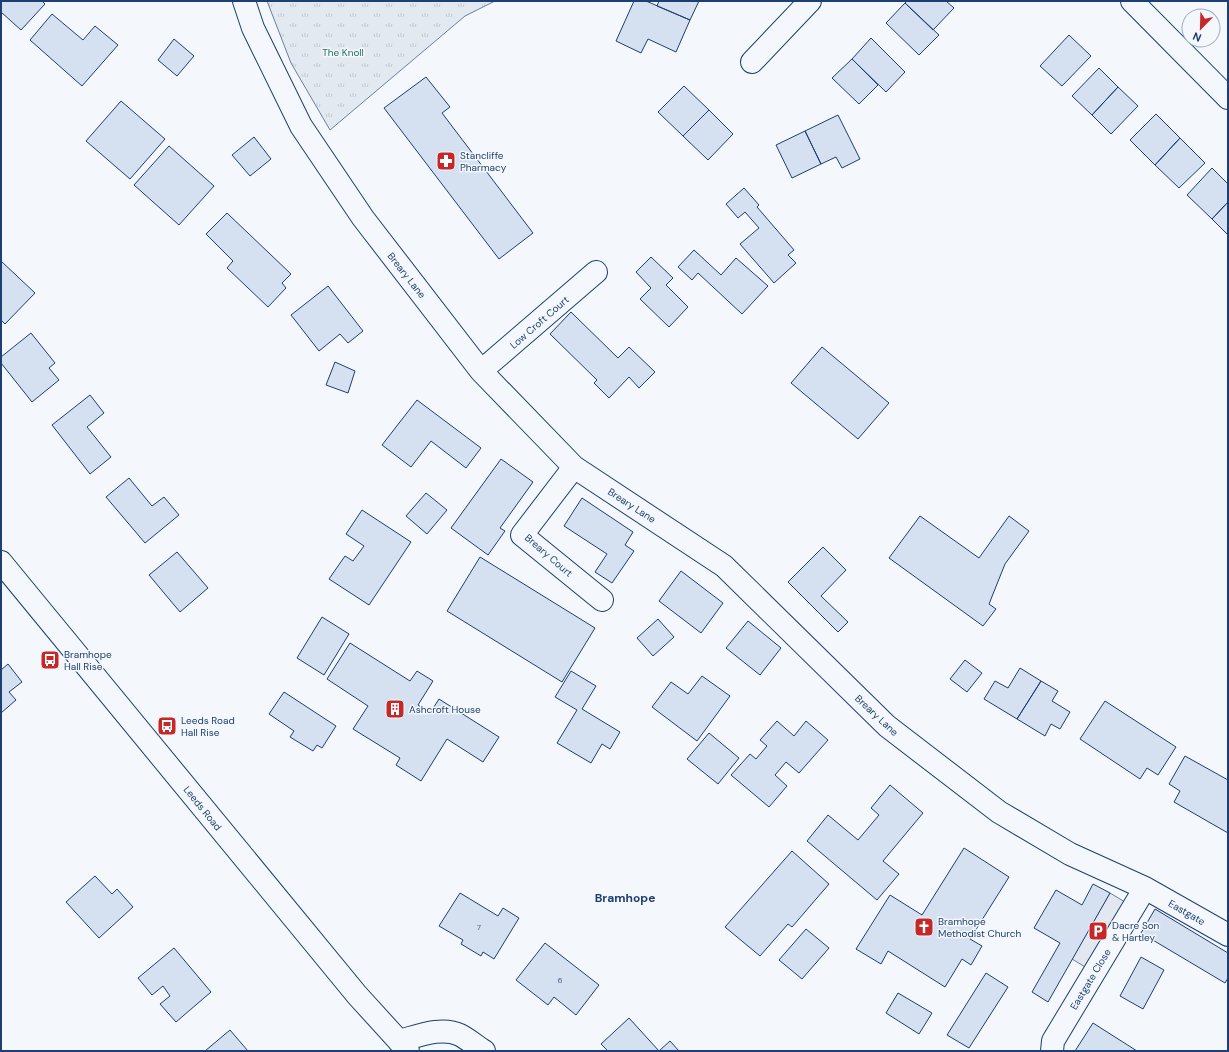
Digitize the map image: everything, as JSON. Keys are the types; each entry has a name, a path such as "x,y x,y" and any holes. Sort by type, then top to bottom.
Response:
{"main road":[{"name":"Breary Lane","path":"244,1 253,28 301,126 363,218 481,371 574,467 724,566 887,726 1000,812 1070,854 1145,888"},
{"path":"752,62 810,1"},
{"path":"1132,1 1228,98"},
{"name":"Low Croft Court","path":"481,371 596,272"},
{"name":"Breary Court","path":"574,467 522,535 602,600"},
{"name":"Leeds Road","path":"1,562 357,995 403,1046"},
{"name":"Eastgate","path":"1145,888 1228,935"},
{"name":"Eastgate Close","path":"1052,1051 1054,1041 1145,888"},
{"path":"403,1046 428,1034 447,1031 460,1035 484,1051"}],"green space":[{"name":"The Knoll","path":"267,1 495,1 465,16 330,130 291,63"}],"shaded area":[{"name":"Dacre Son & Hartley","path":"1110,893 1125,902 1087,968 1072,959"}],"building":[{"path":"1,1 42,1 45,4 21,30 1,12"},
{"path":"634,1 646,1 690,20 676,52 648,39 641,53 616,41"},
{"path":"659,1 699,1 690,20 657,6"},
{"path":"907,1 946,1 954,8 933,30 905,3"},
{"path":"905,3 939,35 919,55 886,23"},
{"path":"52,14 83,40 95,26 118,45 82,86 30,40"},
{"path":"1069,35 1091,56 1062,86 1040,66"},
{"path":"871,38 905,72 886,92 852,59"},
{"path":"174,39 194,56 177,76 158,60"},
{"path":"852,59 878,85 859,104 832,78"},
{"path":"1099,68 1118,87 1092,115 1072,96"},
{"path":"426,77 450,107 442,113 533,233 499,259 384,108"},
{"path":"684,86 709,110 683,136 658,112"},
{"path":"1118,87 1138,106 1111,134 1092,115"},
{"path":"121,101 165,139 130,179 86,141"},
{"path":"709,110 733,134 708,160 683,136"},
{"path":"1156,114 1180,138 1155,165 1130,140"},
{"path":"838,115 860,159 842,168 836,157 821,164 805,131"},
{"path":"805,131 821,164 792,178 776,145"},
{"path":"254,137 271,159 250,176 232,155"},
{"path":"1180,138 1205,163 1179,188 1155,165"},
{"path":"169,146 214,186 179,225 134,185"},
{"path":"1212,168 1228,184 1228,202 1212,219 1187,195"},
{"path":"744,188 759,205 757,207 794,250 788,255 796,263 774,283 740,244 759,228 745,212 738,218 726,204"},
{"path":"1228,202 1228,235 1212,219"},
{"path":"227,213 291,274 282,283 286,288 268,307 227,268 233,261 206,234"},
{"path":"694,250 721,275 736,258 768,286 742,314 698,273 692,280 678,267"},
{"path":"651,257 673,278 666,285 688,307 669,327 640,299 651,288 636,272"},
{"path":"1,261 35,293 5,324 1,320"},
{"path":"328,286 363,331 348,343 340,334 319,351 291,315"},
{"path":"571,312 618,358 629,347 655,372 639,388 629,377 609,398 594,383 597,380 550,334"},
{"path":"31,333 55,363 49,368 59,380 32,402 1,363 1,357"},
{"path":"822,347 889,403 858,439 791,383"},
{"path":"335,362 355,371 348,393 326,385"},
{"path":"90,395 104,413 87,427 111,457 90,474 52,425"},
{"path":"417,400 481,448 466,468 431,441 411,467 382,445"},
{"path":"501,459 533,482 500,528 505,531 488,555 451,528"},
{"path":"129,478 152,506 164,497 179,515 145,543 106,497"},
{"path":"426,493 447,510 427,534 406,516"},
{"path":"582,498 633,532 625,545 634,551 612,583 595,572 607,554 564,526"},
{"path":"362,510 411,542 369,605 329,579 345,556 353,561 364,546 346,534"},
{"path":"920,516 979,558 1009,516 1029,531 1005,564 989,604 996,609 983,626 889,558"},
{"path":"823,547 846,570 821,596 848,622 838,632 788,582"},
{"path":"177,552 208,588 180,612 149,575"},
{"path":"480,557 595,628 562,682 447,611"},
{"path":"681,571 723,603 701,633 659,601"},
{"path":"322,617 349,634 324,675 297,658"},
{"path":"658,619 674,637 653,656 637,638"},
{"path":"748,621 781,648 760,675 726,648"},
{"name":"Ashcroft House","path":"350,643 410,681 417,671 433,681 418,705 429,713 439,699 499,737 483,762 447,739 421,781 396,765 400,758 353,729 368,706 327,679"},
{"path":"965,660 982,673 967,692 950,679"},
{"path":"8,664 22,682 9,692 16,700 1,713 1,670"},
{"path":"1020,668 1041,681 1017,719 984,699 995,681 1008,688"},
{"path":"571,671 596,686 582,709 620,732 610,749 602,744 591,763 557,743 577,710 555,697"},
{"path":"702,676 730,696 697,741 652,707 671,682 688,694"},
{"path":"1041,681 1058,691 1052,701 1070,712 1060,729 1051,724 1045,736 1017,719"},
{"path":"284,692 336,726 322,748 317,745 313,751 290,737 294,731 269,714"},
{"path":"1105,701 1176,747 1158,775 1147,768 1140,779 1080,739"},
{"path":"777,721 794,736 806,721 828,740 799,773 786,762 775,775 787,786 769,807 731,775 750,754 756,759 767,746 760,740"},
{"path":"709,733 739,758 718,784 687,759"},
{"path":"1185,756 1228,780 1228,833 1174,802 1180,791 1169,784"},
{"path":"890,785 923,813 883,861 899,874 877,900 807,841 828,815 858,840 879,815 871,808"},
{"name":"Bramhope Methodist Church","path":"964,848 1009,877 970,939 982,946 971,965 962,959 945,987 888,951 881,964 856,949 890,895 922,915"},
{"path":"792,851 829,884 792,927 788,924 760,956 725,927"},
{"path":"95,876 112,894 117,889 133,907 99,938 66,902"},
{"path":"1093,884 1110,893 1048,1002 1032,992 1060,943 1034,928 1056,890 1082,905"},
{"path":"460,893 498,916 503,908 519,918 494,959 483,952 481,956 461,944 463,940 439,926"},
{"path":"1155,909 1228,953 1228,978 1225,983 1141,933"},
{"path":"806,929 829,948 802,979 779,960"},
{"path":"545,943 599,985 576,1015 554,997 548,1005 516,980"},
{"path":"174,948 211,992 176,1022 160,1004 170,996 163,986 152,995 138,978"},
{"path":"1141,957 1164,970 1143,1009 1120,996"},
{"path":"986,973 1008,987 969,1048 947,1035"},
{"path":"898,993 932,1013 919,1034 886,1013"},
{"path":"629,1018 659,1051 608,1051 601,1044"},
{"path":"1093,1023 1137,1051 1075,1051"},
{"path":"230,1030 248,1051 205,1051"},
{"path":"670,1041 679,1051 659,1051"}],"place":[{"name":"Stancliffe Pharmacy","path":"446,161"},
{"name":"Bramhope Hall Rise","path":"50,660"},
{"name":"Ashcroft House","path":"395,709"},
{"name":"Leeds Road Hall Rise","path":"167,726"},
{"name":"Bramhope Methodist Church","path":"924,927"},
{"name":"Dacre Son & Hartley","path":"1098,931"}],"district":[{"name":"Bramhope","path":"625,898"}]}
